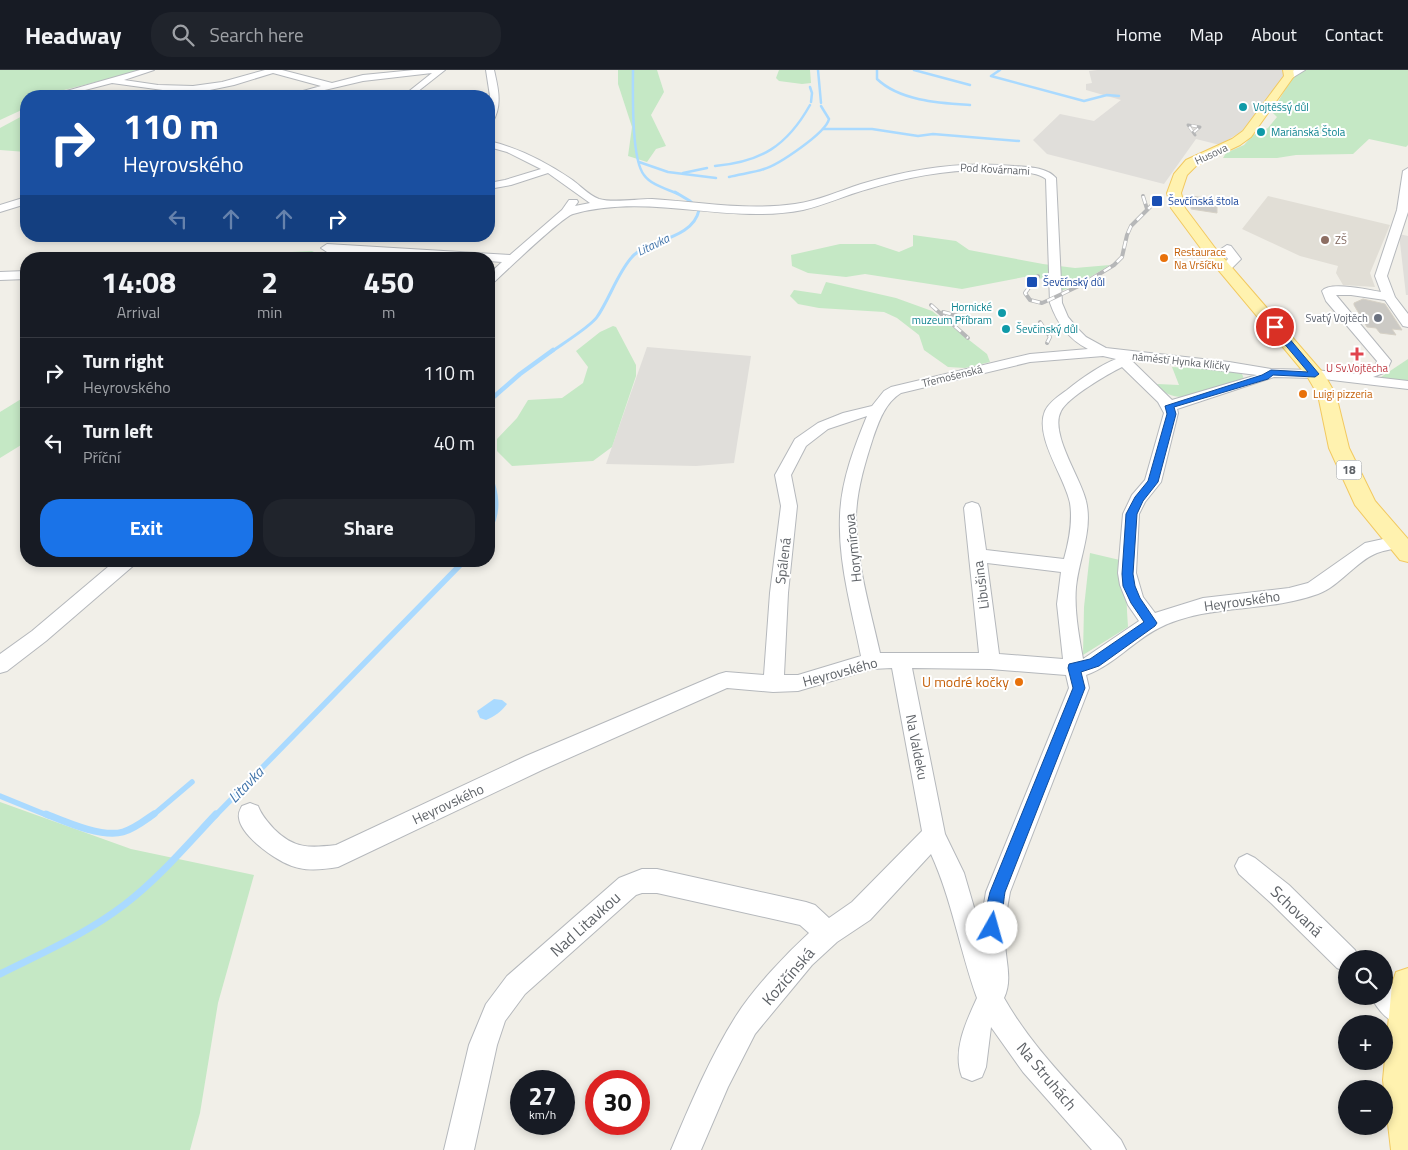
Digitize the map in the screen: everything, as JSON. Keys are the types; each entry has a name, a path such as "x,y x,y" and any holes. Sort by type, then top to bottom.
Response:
{"main road":[{"name":"Husova","path":"1292,72 1247,134 1236,142 1191,163 1181,174 1177,183 1175,199 1178,208 1225,268 1315,374"},
{"name":"18","path":"1315,374 1328,395 1339,448 1366,505 1402,548"},
{"path":"1399,998 1408,1146"}],"street":[{"path":"75,90 150,70"},
{"path":"112,80 163,88 192,89 216,86 272,70 330,86"},
{"path":"382,75 395,70"},
{"path":"314,90 382,75 437,70"},
{"path":"415,90 441,70"},
{"path":"489,71 493,90"},
{"path":"495,146 515,152 548,170 580,191 588,199 603,203"},
{"name":"Pod Kovárnami","path":"775,209 807,205 879,182 938,169 1000,167 1049,174 1051,178 1055,290 1058,311 1081,340 1103,352"},
{"path":"495,185 507,184 548,170"},
{"path":"1408,171 1403,210 1381,276 1387,293 1408,324"},
{"path":"495,275 566,212 580,191"},
{"path":"0,210 20,202"},
{"path":"566,212 583,206 603,203 775,209"},
{"path":"1395,233 1408,236"},
{"path":"355,250 365,242"},
{"path":"327,248 390,252"},
{"path":"1225,268 1235,259 1227,249"},
{"path":"495,258 514,259"},
{"path":"0,276 20,275"},
{"path":"1352,378 1381,369 1384,361 1331,298 1328,291 1387,293"},
{"name":"Třemošenská","path":"800,443 823,426 848,416 877,408 889,394 896,390 1030,358 1103,352 1122,358"},
{"path":"972,1067 976,1030 997,985 992,940 993,915 998,892 1079,688 1074,668 1066,598 1081,524 1078,501 1072,480 1053,438 1052,412 1059,404 1122,358"},
{"name":"náměstí Hynka Kličky","path":"1122,358 1170,406 1265,377 1271,373"},
{"name":"náměstí Hynka Kličky","path":"1122,358 1229,366 1271,373 1315,374 1408,385"},
{"path":"1151,623 1135,600 1129,586 1127,574 1131,514 1138,499 1153,482 1171,414 1170,406"},
{"name":"Horymírova","path":"872,661 852,556 848,516 855,471 862,445 877,408"},
{"name":"Spálená","path":"773,684 779,594 789,506 783,474 800,443"},
{"name":"Libušina","path":"972,508 990,662"},
{"name":"Heyrovského","path":"250,814 250,819 273,845 285,853 318,859 338,856 534,763 726,680 773,684 798,683 872,661 990,662 1074,668 1085,667 1151,623 1175,612 1203,605 1289,595 1314,588 1371,548 1402,548"},
{"path":"977,554 1071,567"},
{"path":"0,665 39,636 120,567"},
{"name":"Na Valdeku","path":"900,660 934,835"},
{"name":"Kozičínská","path":"686,1150 718,1077 746,1025 803,956 828,933 861,911 934,835"},
{"name":"Na Struhách","path":"934,835 952,873 977,962 990,998 1003,1022 1032,1062 1112,1150"},
{"name":"Schovaná","path":"1246,866 1280,894 1338,951"},
{"name":"Nad Litavkou","path":"459,1150 483,1045 495,1013 516,985 628,886 642,881 657,881 806,914 828,933"}],"shaded area":[{"path":"1287,70 1288,75 1242,131 1220,145 1196,139 1164,184 1047,154 1033,140 1060,114 1094,121 1121,100 1086,90 1086,84 1092,83 1089,71"},
{"name":"ZŠ","path":"1268,196 1390,225 1370,273 1375,287 1343,285 1336,273 1338,266 1300,256 1242,229"},
{"path":"1399,234 1408,236 1408,295 1406,295"},
{"path":"647,347 751,356 734,463 696,466 606,464"}],"green space":[{"path":"0,70 144,70 64,90 20,90 20,111 0,120"},
{"path":"618,70 657,70 664,92 651,115 666,146 656,149 647,162 628,156 632,127 618,84"},
{"path":"779,70 810,70 811,83 802,84 779,81 776,78"},
{"path":"1304,70 1408,70 1408,145 1406,147 1369,139 1353,154 1296,155 1277,158 1223,158 1226,153 1244,145 1253,135 1268,128 1277,117 1272,112 1293,76"},
{"path":"20,117 20,152 0,150 0,128"},
{"path":"913,235 956,241 969,250 1043,264 1075,268 1110,265 1082,282 1057,293 1045,279 1024,277 962,289 865,274 846,277 808,273 792,266 791,255 840,244 875,244 899,252 913,246"},
{"path":"826,282 896,298 932,311 987,354 990,362 965,368 948,367 924,350 919,335 897,318 884,312 819,308 798,304 790,296 794,290 821,294"},
{"path":"613,326 616,327 636,365 636,376 612,447 593,461 512,466 497,451 497,439 517,418 528,400 562,398 583,383 588,367 576,351 600,332"},
{"path":"1408,359 1408,382 1378,379"},
{"path":"1172,367 1235,371 1242,374 1244,379 1198,395 1174,396 1165,392 1157,384 1179,385"},
{"path":"20,400 20,446 0,458 0,412"},
{"path":"1090,553 1124,561 1128,627 1083,655 1084,607"},
{"path":"0,802 131,849 254,875 218,1003 200,1113 190,1150 0,1150"}],"water":[{"path":"494,699 502,700 507,704 500,712 486,720 480,718 477,711"}],"building":[{"path":"1192,196 1217,200 1217,213 1191,209"},
{"name":"Svatý Vojtěch","path":"1363,299 1385,304 1402,330 1392,329 1396,335 1380,333 1376,328 1367,327 1354,305 1354,303"}],"waterway":[{"name":"Litavka","path":"633,70 635,141 640,167 644,175 651,181 678,194"},
{"path":"818,70 821,103"},
{"path":"877,70 877,79 897,92 921,100 970,105"},
{"path":"914,70 970,85"},
{"path":"1000,70 991,76 1084,101 1107,95 1119,96"},
{"path":"810,87 812,93 811,102"},
{"path":"715,166 746,161 771,149 792,131 810,105"},
{"path":"729,177 755,172 771,166 811,140 820,132 829,119 821,106"},
{"path":"823,129 872,129 918,136 933,134 1019,141"},
{"path":"639,162 668,172 716,178"},
{"path":"683,173 707,168"},
{"name":"Litavka","path":"551,352 597,317 622,270 632,257 639,251 679,234 695,220 699,210 690,201 675,192"},
{"name":"Litavka","path":"495,396 520,374 553,350"},
{"name":"Litavka","path":"495,495 495,516"},
{"name":"Litavka","path":"215,816 458,567"},
{"path":"152,816 192,782"},
{"path":"0,796 49,816"},
{"path":"46,814 84,828 105,833 123,832 131,829 154,814"},
{"name":"Litavka","path":"0,974 79,934 124,905 160,873 216,814"}],"railway":[{"path":"1194,132 1200,127 1188,125 1195,135"},
{"path":"1143,196 1147,209"},
{"path":"1038,276 1025,293 1030,300 1042,303 1083,284 1114,265 1122,257 1131,226 1159,198"},
{"path":"931,305 968,338"},
{"path":"943,312 977,321"},
{"path":"1040,322 1050,337 1047,343"}],"place":[{"name":"Vojtěšsý důl","path":"1243,107"},
{"name":"Mariánská Štola","path":"1261,132"},
{"name":"Ševčínská štola","path":"1157,201"},
{"name":"ZŠ","path":"1325,240"},
{"name":"Restaurace Na Vršíčku","path":"1164,258"},
{"name":"Ševčínský důl","path":"1032,282"},
{"name":"Hornické muzeum Příbram","path":"1002,313"},
{"name":"Svatý Vojtěch","path":"1378,318"},
{"name":"Ševčinský důl","path":"1006,329"},
{"name":"U Sv.Vojtěcha","path":"1357,354"},
{"name":"Luigi pizzeria","path":"1303,394"},
{"name":"U modré kočky","path":"1019,682"}],"route":[{"path":"992,928 998,892 1079,688 1074,668 1085,667 1094,662 1151,623 1135,600 1129,586 1127,574 1131,514 1138,499 1153,482 1171,414 1170,406 1265,377 1271,373 1315,374 1275,327"}]}
